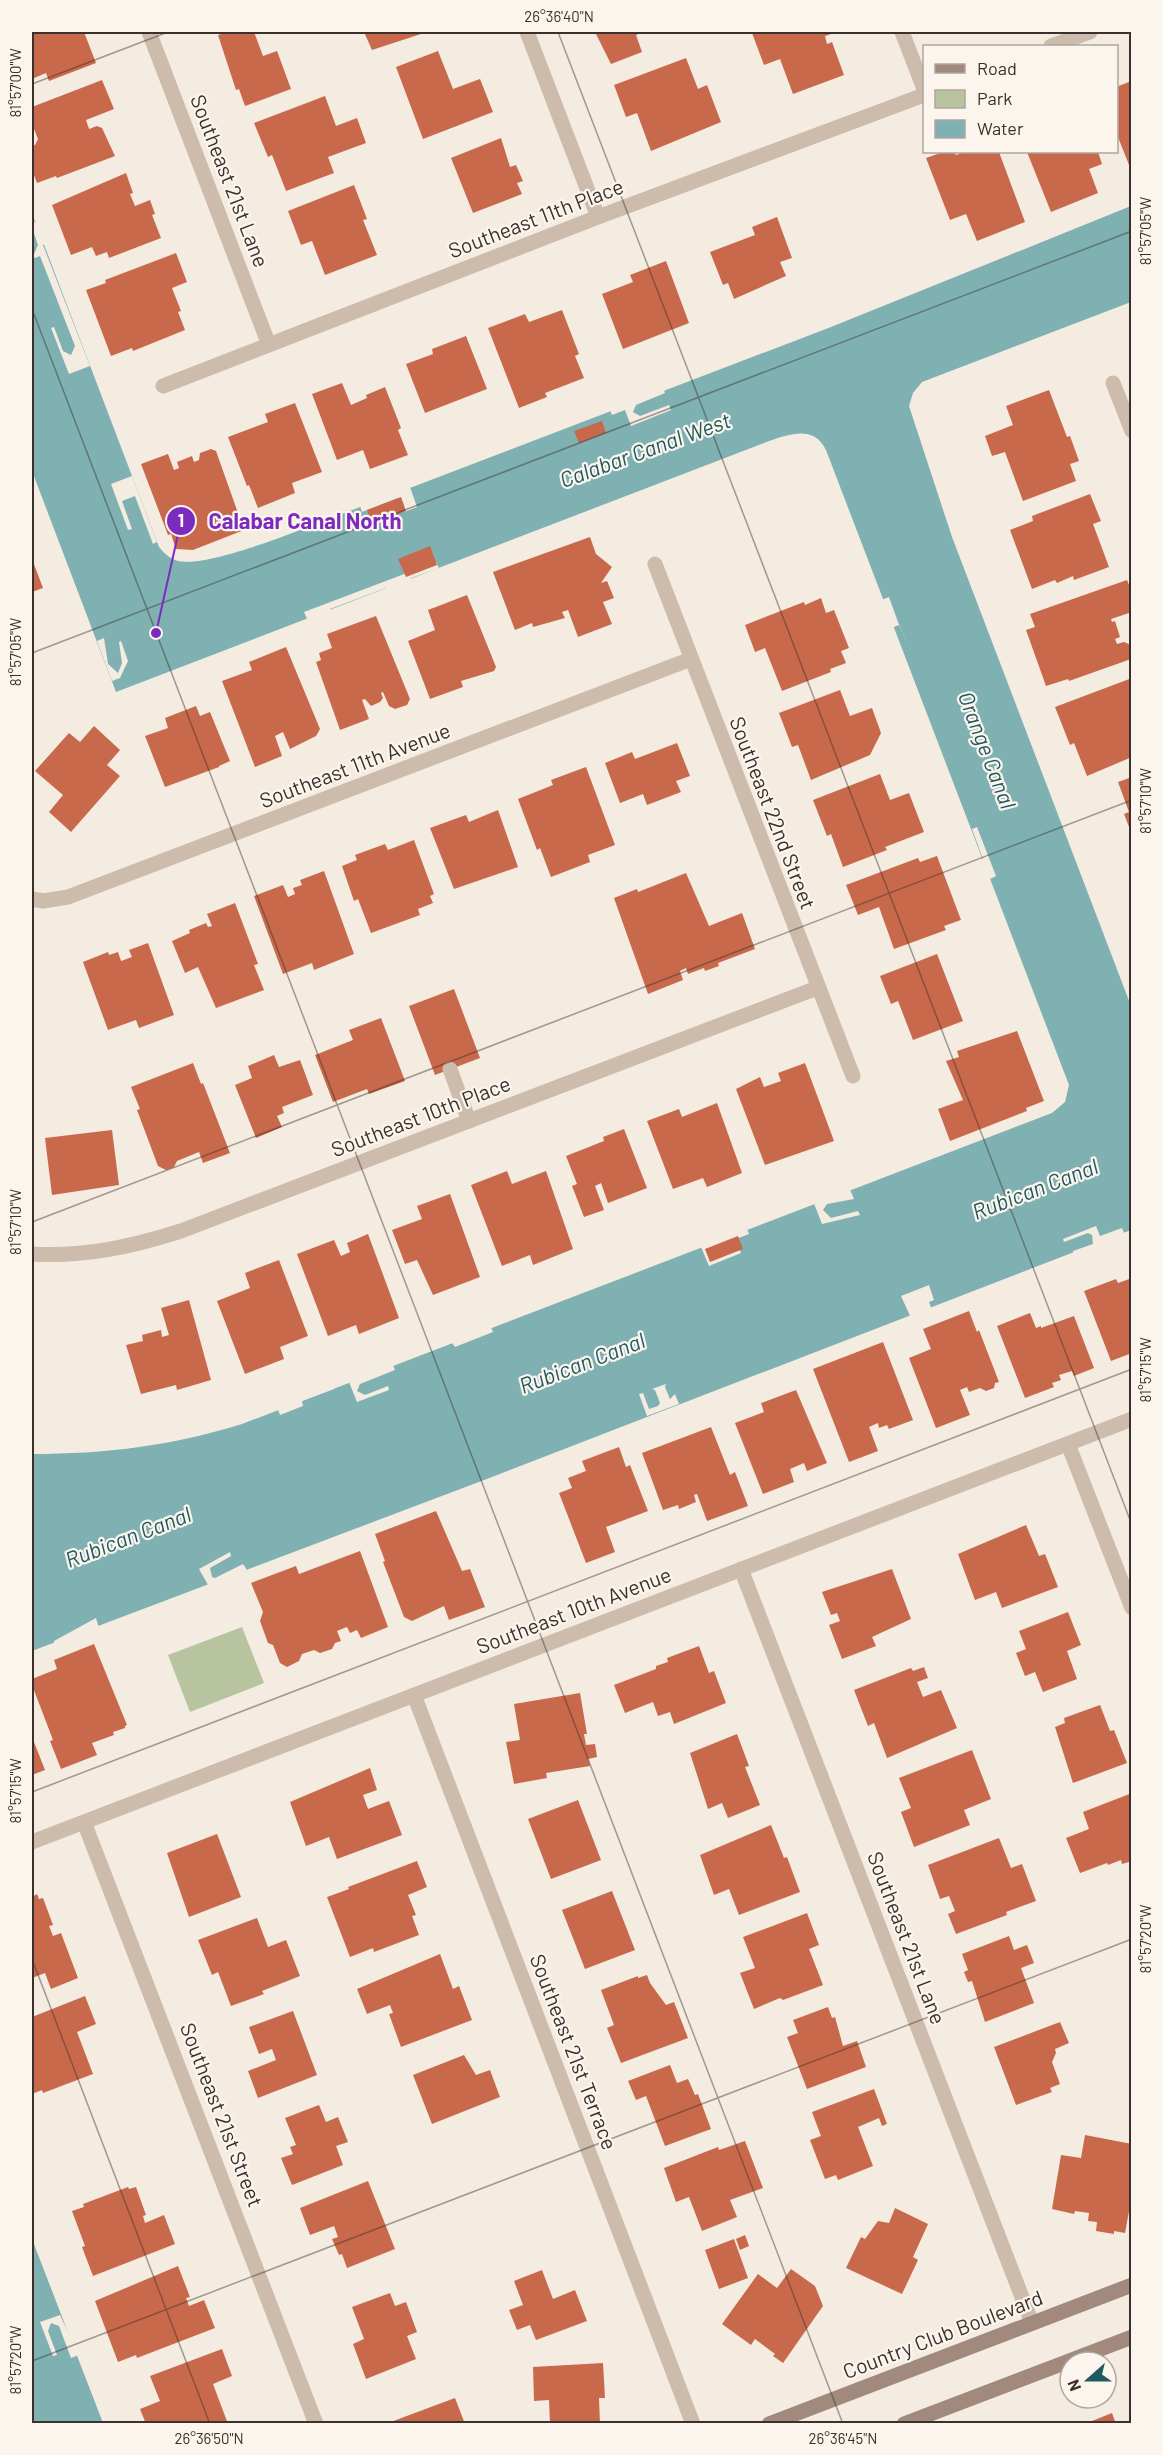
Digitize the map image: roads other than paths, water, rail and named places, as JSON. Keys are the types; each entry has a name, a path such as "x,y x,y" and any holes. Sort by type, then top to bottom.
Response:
{"main road":[{"name":"Country Club Boulevard","path":"769,2424 1131,2285"},
{"path":"904,2424 1131,2337"}],"street":[{"name":"Southeast 21st Lane","path":"149,32 269,345"},
{"path":"527,32 598,217"},
{"path":"903,32 923,86"},
{"path":"1054,45 1090,32"},
{"name":"Southeast 11th Place","path":"163,386 598,217 923,95"},
{"path":"1113,383 1131,431"},
{"name":"Southeast 22nd Street","path":"655,564 852,1076"},
{"name":"Southeast 11th Avenue","path":"32,899 43,901 68,897 691,659"},
{"name":"Southeast 10th Place","path":"32,1254 75,1255 139,1244 237,1210 817,988"},
{"path":"450,1069 469,1121"},
{"name":"Southeast 10th Avenue","path":"32,1842 1131,1419"},
{"path":"1068,1444 1131,1608"},
{"name":"Southeast 21st Lane","path":"741,1569 1032,2323"},
{"name":"Southeast 21st Terrace","path":"414,1695 693,2424"},
{"name":"Southeast 21st Street","path":"84,1822 316,2424"}],"water":[{"path":"1131,206 1131,302 922,382 913,393 909,406 952,537 1131,1006 1131,1230 492,1477 32,1651 32,1454 138,1447 190,1438 242,1424 1052,1113 1065,1102 1069,1085 821,442 808,434 793,434 769,441 116,692 32,471 32,213 159,547 172,559 188,562 228,554 279,538 831,327"},
{"path":"32,2239 103,2423 32,2423"}],"place":[{"name":"Calabar Canal North","path":"156,633"}],"water label":[{"name":"Calabar Canal West","path":"645,450"},
{"name":"Orange Canal","path":"987,750"},
{"name":"Rubican Canal","path":"1035,1189"},
{"name":"Rubican Canal","path":"582,1363"},
{"name":"Rubican Canal","path":"128,1537"}]}
